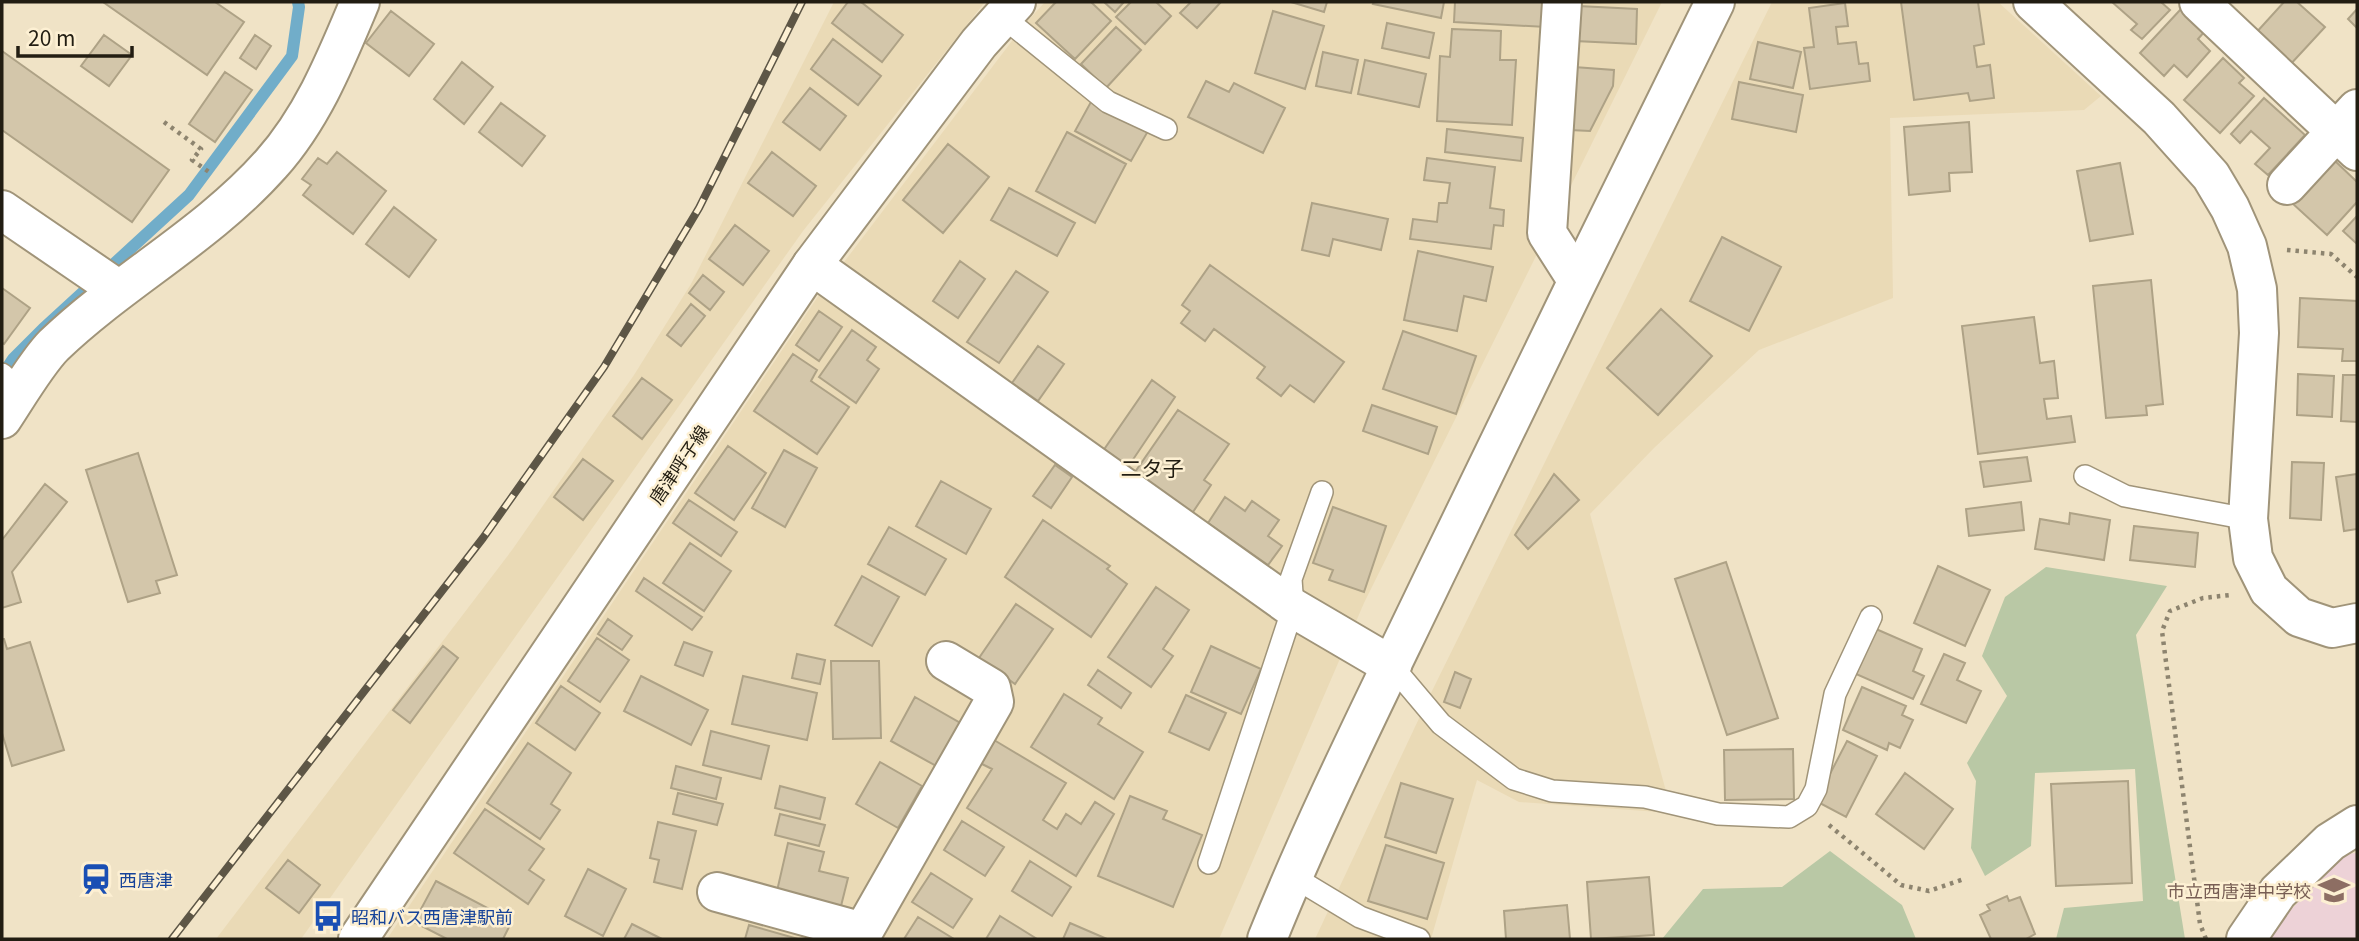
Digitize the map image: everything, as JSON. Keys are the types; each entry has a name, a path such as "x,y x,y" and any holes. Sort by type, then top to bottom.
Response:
{"street":[{"path":"8,395 52,347 104,279 238,198 271,164 297,132 326,81 360,2"},
{"path":"1562,2 1546,233 1577,280"},
{"path":"1267,939 1292,876 1392,666 1577,280 1716,2"},
{"path":"2033,2 2159,118 2211,176 2231,208 2246,246 2257,289 2259,333 2248,519 2253,558 2269,590 2299,617 2332,628 2357,623"},
{"path":"2199,2 2350,131 2287,185"},
{"name":"唐津呼子線","path":"358,939 812,265 979,43 1009,9"},
{"path":"2,210 104,279"},
{"path":"812,265 1293,608 1392,666"},
{"path":"717,892 861,935 994,702 991,688 946,661"},
{"path":"2246,939 2278,892 2330,842 2357,825"}],"lane":[{"path":"1009,9 1108,102 1166,129"},
{"path":"2085,476 2125,496 2248,519"},
{"path":"1209,863 1293,608 1291,579 1322,492"},
{"path":"1392,666 1441,724 1514,779 1552,791 1645,797 1718,814 1789,817 1807,806 1816,789 1835,694 1871,617"},
{"path":"1292,876 1360,918 1419,939"}],"path":[{"path":"164,122 201,149 192,160"},
{"path":"2246,246 2331,254 2357,277"},
{"path":"2203,598 2170,611 2162,631 2200,924 2206,939"},
{"path":"1807,806 1901,885 1929,891 1964,878"}],"shaded area":[{"path":"834,2 985,2 803,231 301,939 216,939 512,550 634,375 691,284"},
{"path":"1045,2 1662,2 1364,603 1219,939 387,939 819,295 1024,25"},
{"path":"1772,2 1998,2 2101,96 2084,110 1890,118 1893,298 1759,350 1654,448 1590,514 1672,813 1519,802 1477,780 1431,939 1315,939 1431,693"},
{"name":"市立西唐津中学校","path":"2357,853 2357,939 2270,939 2275,926 2345,854"}],"green space":[{"path":"2046,567 2167,586 2136,635 2185,939 2056,939 2064,908 2143,901 2135,769 2035,773 2031,846 1985,876 1971,848 1976,781 1967,763 2007,696 1982,656 2005,597"},
{"path":"1830,851 1902,905 1916,939 1662,939 1703,889 1782,887"}],"building":[{"path":"103,2 215,2 244,22 207,75"},
{"path":"848,2 861,2 903,35 882,62 832,23"},
{"path":"1056,2 1091,2 1111,21 1075,59 1036,23"},
{"path":"1104,2 1124,2 1115,12"},
{"path":"1131,2 1156,2 1171,16 1145,44 1116,17"},
{"path":"1191,2 1221,2 1197,28 1180,13"},
{"path":"1291,2 1327,2 1324,12"},
{"path":"1444,2 1441,18 1373,4"},
{"path":"1455,2 1547,2 1546,27 1454,22"},
{"path":"1901,2 1978,2 1984,44 1974,46 1977,67 1990,65 1994,98 1970,101 1968,93 1914,100"},
{"path":"2112,2 2161,2 2170,10 2142,39 2131,30 2137,24"},
{"path":"2284,2 2297,2 2325,27 2288,67 2254,35"},
{"path":"1845,3 1848,26 1836,27 1838,44 1856,42 1859,64 1868,63 1870,81 1810,89 1804,48 1814,47 1809,8"},
{"path":"1578,6 1637,9 1636,44 1575,41"},
{"path":"2181,9 2205,31 2198,39 2210,51 2187,77 2174,65 2164,76 2140,53"},
{"path":"2357,9 2357,28 2348,19"},
{"path":"391,11 434,44 409,76 366,43"},
{"path":"1273,11 1324,26 1305,89 1255,73"},
{"path":"1387,23 1434,33 1429,58 1382,48"},
{"path":"1116,27 1141,50 1106,88 1081,64"},
{"path":"1452,29 1501,31 1500,60 1516,60 1512,125 1437,121 1440,56 1450,57"},
{"path":"104,35 132,55 109,86 81,66"},
{"path":"255,35 271,46 256,69 240,58"},
{"path":"833,39 881,76 858,105 811,69"},
{"path":"1758,42 1801,52 1793,88 1750,79"},
{"path":"2,51 169,170 132,222 2,130"},
{"path":"1323,52 1358,60 1351,93 1316,86"},
{"path":"2223,58 2244,78 2239,83 2254,96 2220,133 2184,100"},
{"path":"1365,60 1426,74 1419,107 1358,94"},
{"path":"462,62 493,87 464,124 434,99"},
{"path":"1574,67 1614,70 1613,86 1590,131 1570,130"},
{"path":"225,72 252,90 215,142 189,124"},
{"path":"1206,81 1229,92 1234,83 1285,108 1263,153 1188,117"},
{"path":"1739,82 1803,95 1796,132 1732,119"},
{"path":"810,88 846,116 820,150 783,122"},
{"path":"2264,98 2305,135 2268,175 2255,164 2270,148 2251,131 2240,143 2231,134"},
{"path":"1092,100 1148,131 1131,161 1075,131"},
{"path":"501,103 545,136 522,166 479,132"},
{"path":"1969,122 1972,172 1949,173 1950,191 1909,195 1904,127"},
{"path":"1447,129 1523,138 1521,161 1445,152"},
{"path":"1067,132 1126,164 1095,223 1036,191"},
{"path":"948,144 989,177 943,233 903,200"},
{"path":"337,152 386,191 353,234 303,195 311,185 302,179 318,158 327,164"},
{"path":"772,152 816,186 793,216 748,183"},
{"path":"1427,158 1495,167 1490,208 1504,210 1503,226 1494,225 1491,249 1410,239 1413,219 1437,222 1439,203 1447,203 1450,183 1424,180"},
{"path":"2333,159 2357,182 2357,202 2327,235 2292,203"},
{"path":"2120,163 2133,234 2090,241 2077,171"},
{"path":"1009,188 1075,223 1057,256 991,220"},
{"path":"1312,203 1388,219 1381,250 1333,239 1329,256 1302,250"},
{"path":"394,207 436,240 409,277 366,244"},
{"path":"2357,216 2357,244 2343,231"},
{"path":"735,225 769,251 743,285 709,259"},
{"path":"1722,237 1781,267 1749,331 1690,301"},
{"path":"1418,251 1493,267 1486,301 1464,296 1457,331 1404,320"},
{"path":"960,261 985,279 958,318 933,301"},
{"path":"1210,265 1344,362 1314,402 1290,385 1281,396 1257,378 1265,367 1214,329 1205,341 1181,323 1190,311 1182,305"},
{"path":"1016,271 1048,292 999,363 967,342"},
{"path":"703,275 724,292 710,310 689,293"},
{"path":"2151,280 2163,404 2146,406 2147,415 2106,418 2093,286"},
{"path":"2,288 30,308 4,344 2,343"},
{"path":"2300,298 2357,301 2357,361 2342,361 2343,349 2298,347"},
{"path":"691,304 705,316 681,346 667,335"},
{"path":"1661,309 1712,356 1658,415 1607,368"},
{"path":"819,311 842,327 819,361 796,345"},
{"path":"2034,317 2040,363 2054,361 2058,398 2044,399 2047,419 2071,416 2075,442 1978,454 1962,326"},
{"path":"852,330 876,347 867,360 879,369 856,403 819,377"},
{"path":"1403,331 1476,356 1456,414 1383,389"},
{"path":"1038,346 1064,364 1038,401 1012,383"},
{"path":"793,354 817,370 811,381 849,407 817,454 754,411"},
{"path":"2298,374 2334,376 2332,417 2297,415"},
{"path":"2343,375 2357,375 2357,422 2341,421"},
{"path":"642,378 672,400 642,439 613,416"},
{"path":"1152,380 1175,397 1128,467 1103,451"},
{"path":"1372,405 1437,427 1428,454 1363,431"},
{"path":"1178,410 1229,444 1204,480 1211,485 1191,515 1133,475"},
{"path":"728,446 766,473 734,520 695,493"},
{"path":"784,450 817,468 785,527 752,508"},
{"path":"138,453 177,575 156,581 160,593 128,602 86,470"},
{"path":"2027,457 2031,481 1984,487 1980,462"},
{"path":"583,459 613,481 583,520 554,497"},
{"path":"2292,462 2324,463 2321,520 2290,518"},
{"path":"1055,465 1072,477 1051,508 1033,496"},
{"path":"1554,474 1579,500 1528,549 1515,535"},
{"path":"2357,474 2357,529 2344,531 2336,477"},
{"path":"941,481 991,509 966,554 916,526"},
{"path":"45,484 67,502 12,572 21,602 2,608 2,540"},
{"path":"1225,497 1245,511 1252,501 1279,520 1268,536 1282,546 1268,565 1208,523"},
{"path":"689,500 737,532 721,556 673,523"},
{"path":"2021,502 2024,530 1969,536 1966,509"},
{"path":"1333,507 1386,526 1364,592 1329,580 1333,570 1313,563"},
{"path":"2070,513 2110,520 2104,560 2035,549 2040,519 2069,524"},
{"path":"1043,520 1110,566 1107,569 1127,584 1091,637 1005,577"},
{"path":"2134,526 2198,533 2195,567 2130,560"},
{"path":"889,527 946,559 925,595 868,564"},
{"path":"690,543 731,571 704,611 663,583"},
{"path":"1726,562 1778,718 1727,735 1675,579"},
{"path":"1938,566 1990,590 1965,646 1914,623"},
{"path":"862,576 899,597 872,646 835,625"},
{"path":"644,578 702,617 692,630 636,591"},
{"path":"1156,587 1189,610 1163,649 1173,656 1151,687 1108,657"},
{"path":"1016,604 1053,629 1015,684 979,658"},
{"path":"608,619 632,636 622,650 598,634"},
{"path":"1876,629 1922,649 1913,671 1924,676 1913,699 1856,674"},
{"path":"597,638 629,660 600,702 568,681"},
{"path":"2,639 7,649 30,642 64,750 12,766 2,733"},
{"path":"684,642 712,652 703,676 675,665"},
{"path":"443,646 458,658 410,723 393,710"},
{"path":"1211,646 1261,669 1241,714 1191,692"},
{"path":"797,654 825,660 820,684 792,678"},
{"path":"1944,654 1965,663 1957,680 1981,691 1966,723 1921,704"},
{"path":"831,661 879,661 881,738 833,739"},
{"path":"1098,670 1131,693 1121,708 1088,685"},
{"path":"1455,672 1471,679 1460,708 1444,702"},
{"path":"641,676 708,710 691,745 624,711"},
{"path":"743,676 817,693 807,740 732,724"},
{"path":"561,686 600,713 575,750 536,723"},
{"path":"1862,687 1906,706 1902,715 1913,720 1900,748 1889,743 1887,750 1843,730"},
{"path":"1064,694 1102,718 1098,724 1143,752 1114,799 1031,747"},
{"path":"1186,695 1226,713 1209,750 1169,732"},
{"path":"915,697 962,724 938,767 891,741"},
{"path":"711,731 769,746 761,779 703,765"},
{"path":"994,740 1066,783 1043,820 1057,829 1066,814 1081,824 1095,802 1114,814 1076,876 967,808 992,769 980,763"},
{"path":"1847,741 1877,756 1846,817 1816,801"},
{"path":"528,743 571,773 551,804 560,810 540,839 487,803"},
{"path":"1793,749 1794,799 1725,800 1724,750"},
{"path":"880,762 922,786 898,828 856,804"},
{"path":"676,766 721,778 716,799 671,788"},
{"path":"1905,773 1953,809 1924,849 1876,814"},
{"path":"2128,781 2132,883 2056,886 2051,784"},
{"path":"1401,783 1453,799 1436,853 1385,837"},
{"path":"780,786 825,798 820,819 775,808"},
{"path":"678,793 723,804 717,825 673,814"},
{"path":"1130,796 1167,811 1163,819 1202,835 1173,907 1098,876"},
{"path":"485,809 544,849 529,870 544,880 528,904 454,853"},
{"path":"780,814 825,825 819,846 775,835"},
{"path":"962,821 1004,847 985,876 944,850"},
{"path":"658,822 696,831 682,889 654,882 659,860 650,858"},
{"path":"788,843 824,852 819,871 848,878 841,906 777,891"},
{"path":"1386,845 1444,863 1427,919 1368,901"},
{"path":"288,860 320,885 299,913 266,888"},
{"path":"1030,861 1071,887 1052,916 1012,891"},
{"path":"588,869 626,889 603,936 565,916"},
{"path":"931,873 972,899 953,928 912,902"},
{"path":"1649,877 1654,935 1591,939 1587,882"},
{"path":"436,881 512,921 503,939 447,939 414,922"},
{"path":"2007,896 2009,901 2020,897 2035,934 2026,939 1991,939 1980,915 1990,910 1987,905"},
{"path":"1567,905 1570,939 1506,939 1504,911"},
{"path":"1000,916 1037,939 986,939"},
{"path":"918,917 954,939 904,939"},
{"path":"1070,923 1107,939 1063,939"},
{"path":"632,924 662,939 624,939"},
{"path":"749,925 798,939 745,939"}],"waterway":[{"path":"2,376 13,359 43,329 189,195 292,56 298,2"}],"railway":[{"path":"172,939 483,538 604,367 699,208 802,2"}],"place":[{"name":"西唐津","path":"96,879"},
{"name":"市立西唐津中学校","path":"2334,890"},
{"name":"昭和バス西唐津駅前","path":"328,916"}],"district":[{"name":"二タ子","path":"1152,467"}]}
